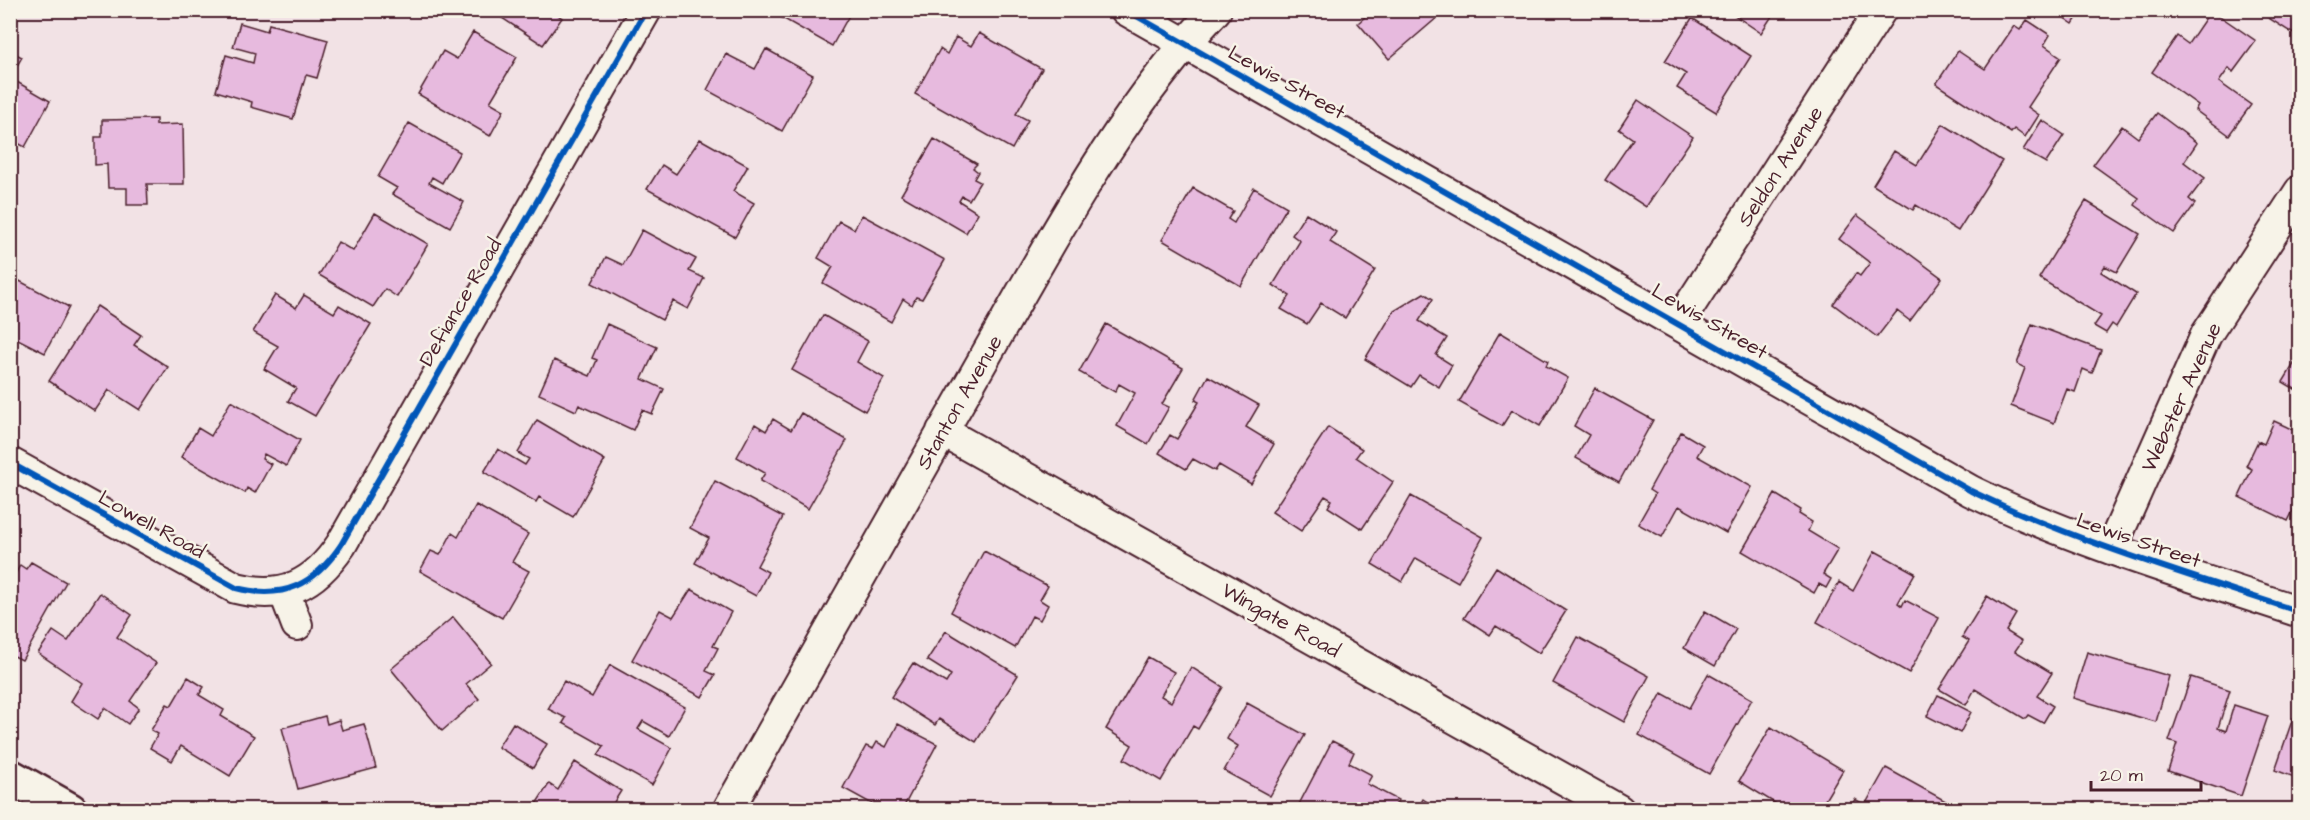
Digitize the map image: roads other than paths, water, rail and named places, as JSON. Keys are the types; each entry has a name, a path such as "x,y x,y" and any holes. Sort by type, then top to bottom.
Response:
{"street":[{"name":"Defiance Road","path":"284,591 317,574 342,545 646,10"},
{"name":"Lewis Street","path":"1126,10 1971,490 2045,524 2111,549 2300,612"},
{"name":"Stanton Avenue","path":"728,810 942,431 1098,162 1138,104 1185,44 1216,10"},
{"name":"Seldon Avenue","path":"1678,322 1881,10"},
{"name":"Webster Avenue","path":"2111,549 2206,335 2300,191"},
{"name":"Wingate Road","path":"942,431 1607,807"},
{"name":"Lowell Road","path":"10,463 222,582 251,592 268,594 284,591"},
{"path":"284,591 297,625"},
{"path":"10,776 70,810"}]}
